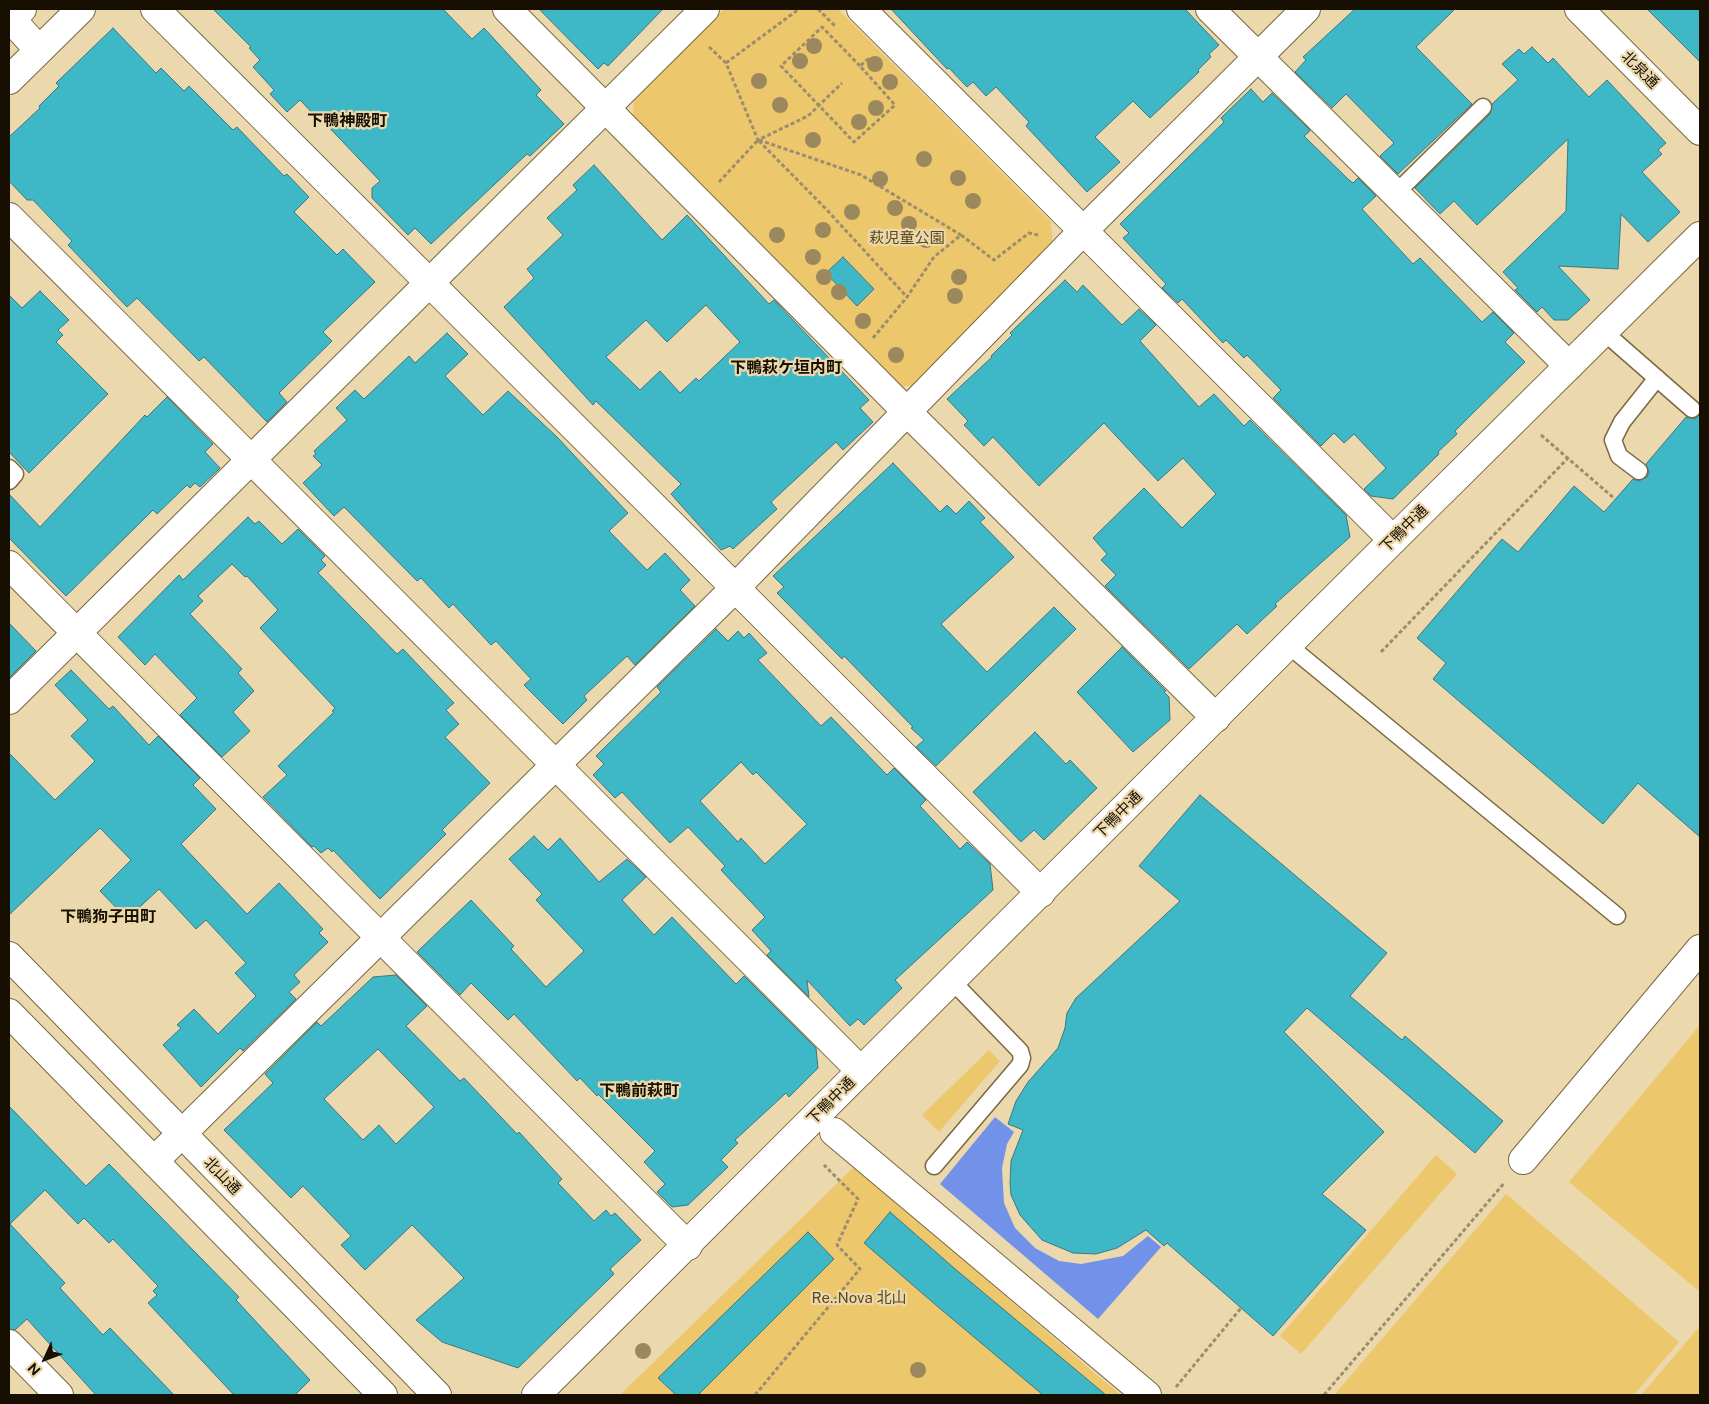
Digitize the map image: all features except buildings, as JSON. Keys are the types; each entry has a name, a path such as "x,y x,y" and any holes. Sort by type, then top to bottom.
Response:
{"street":[{"path":"9,80 82,9"},
{"path":"154,9 1041,893"},
{"path":"507,9 908,413 1216,718"},
{"path":"861,9 1078,237 1393,540"},
{"path":"1210,9 1569,366"},
{"path":"154,1161 735,588 1078,237 1306,9"},
{"name":"北泉通","path":"1579,9 1700,131"},
{"path":"13,17 39,50"},
{"path":"9,700 696,18"},
{"path":"9,217 861,1071"},
{"name":"下鴨中通","path":"536,1395 688,1246 1393,540 1700,236"},
{"path":"9,565 688,1246"},
{"path":"1523,1160 1700,949"},
{"name":"北山通","path":"9,956 436,1395"},
{"path":"36,984 9,1012 383,1395"},
{"path":"834,1132 1147,1395"},
{"path":"9,1344 59,1395"}],"lane":[{"path":"1395,194 1482,107"},
{"path":"1604,332 1692,409"},
{"path":"1639,471 1618,456 1613,440 1622,422 1657,378"},
{"path":"9,468 15,474 9,481"},
{"path":"1288,645 1617,916"},
{"path":"934,1166 1020,1065 1022,1058 1020,1051 952,981"}],"path":[{"path":"726,63 799,9"},
{"path":"696,18 726,63 758,140 826,209 907,297"},
{"path":"822,27 860,66 895,105 854,142 781,66 822,27"},
{"path":"860,66 868,59"},
{"path":"699,203 758,140 808,116 842,83"},
{"path":"758,140 861,175 962,235 994,260 1028,233 1078,237"},
{"path":"855,359 907,297 934,257 962,235"},
{"path":"1539,433 1615,499"},
{"path":"1381,652 1568,458"},
{"path":"1324,1395 1523,1160"},
{"path":"755,1395 860,1269 837,1245 858,1199 837,1178"},
{"path":"1175,1388 1241,1308"}],"green space":[{"name":"萩児童公園","path":"724,9 838,9 1051,222 1053,252 921,386 894,386 633,119 634,94"},
{"path":"1700,1025 1700,1292 1569,1182"},
{"path":"989,1050 1000,1061 939,1132 922,1115"},
{"path":"1436,1155 1457,1174 1301,1354 1280,1336"},
{"name":"Re..Nova 北山","path":"855,1166 1091,1370 1121,1395 620,1395"},
{"path":"1506,1194 1679,1342 1634,1395 1334,1395"},
{"path":"1700,1326 1700,1395 1641,1395"}],"water":[{"path":"995,1117 1014,1132 1007,1144 1002,1168 1004,1203 1015,1228 1035,1248 1059,1261 1081,1264 1123,1256 1148,1236 1161,1247 1098,1319 940,1184"}],"district":[{"name":"下鴨神殿町","path":"347,121"},
{"name":"下鴨萩ケ垣内町","path":"786,368"},
{"name":"下鴨狗子田町","path":"108,917"},
{"name":"下鴨前萩町","path":"639,1091"}]}
